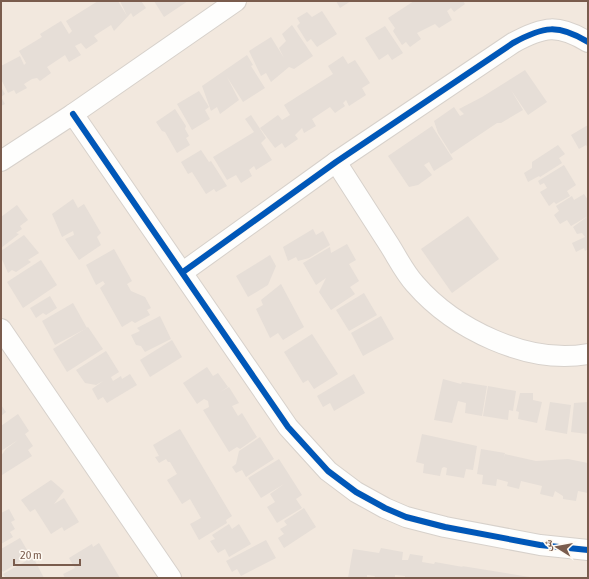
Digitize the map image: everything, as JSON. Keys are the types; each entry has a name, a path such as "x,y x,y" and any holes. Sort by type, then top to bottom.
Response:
{"street":[{"path":"1,161 73,114 236,1"},
{"path":"183,272 336,162 513,43 530,34 549,29 570,32 588,42"},
{"path":"73,114 183,272 288,427 328,471 356,492 385,508 406,517 445,527 540,545 588,550"},
{"path":"336,162 414,284 445,313 482,335 521,350 552,356 578,356 588,354"},
{"path":"1,329 171,578"}],"shaded area":[{"path":"1,1 588,1 588,578 1,578"}],"building":[{"path":"98,1 118,1 127,16 120,1 141,1 146,8 133,17 131,13 114,31 111,25 94,36 98,41 86,49 81,43 75,46 81,55 69,62 65,55 47,67 51,73 40,81 37,78 32,79 24,84 27,88 16,94 14,90 8,93 1,79 1,66 20,56 24,65 26,63 19,51 42,37 40,34 61,21 69,34 72,31 66,21"},
{"path":"154,1 188,1 164,17"},
{"path":"336,1 351,1 340,8"},
{"path":"414,1 463,1 465,4 454,12 451,8 447,11 452,20 439,28 435,24 417,33 421,39 410,47 406,42 402,45 393,31 395,28 388,18"},
{"path":"322,11 337,34 317,47 311,39 307,42 297,26 300,23 297,18 307,12 312,17"},
{"path":"292,25 313,56 294,69 289,67 271,82 266,73 261,76 249,51 271,37 284,58 279,48 286,41 282,34"},
{"path":"385,26 403,53 392,60 388,54 379,60 365,38"},
{"path":"247,55 253,65 251,66 265,88 243,102 227,77 239,100 220,114 217,107 211,111 202,86"},
{"path":"343,56 348,64 355,60 370,83 362,88 366,95 349,106 346,100 343,103 345,106 335,113 330,107 312,119 316,126 304,133 302,128 295,135 298,139 285,148 282,143 275,148 260,128 278,115 282,120 290,115 284,105 333,74 328,66"},
{"path":"525,70 547,102 528,115 511,90 523,110 501,123 497,123 451,154 438,133 434,121 454,107 460,116 464,114 459,109 482,97"},
{"path":"1,87 5,94 1,97"},
{"path":"199,91 209,107 205,110 210,119 192,130 177,104"},
{"path":"1,97 5,104 1,106"},
{"path":"175,109 186,126 185,129 189,136 186,138 190,145 177,153 165,132 162,131 156,122"},
{"path":"251,115 266,138 261,143 272,160 256,170 254,166 249,170 252,176 241,183 236,175 227,180 213,157 254,132 245,119"},
{"path":"588,125 588,148 586,145 579,149 571,135"},
{"path":"432,126 453,159 434,171 429,162 424,165 432,175 418,185 409,187 388,156"},
{"path":"558,145 565,154 559,158 562,163 540,177 539,176 528,182 524,173 532,168 532,162"},
{"path":"201,150 209,162 211,161 227,186 216,192 214,189 206,194 192,172 188,174 181,162"},
{"path":"564,165 576,185 567,191 570,196 556,204 554,202 549,206 540,192 547,188 544,183 540,185 538,181"},
{"path":"584,194 588,200 588,216 571,226 567,220 560,224 554,215 559,211 556,206 572,196 574,200"},
{"path":"73,199 78,208 84,204 101,233 97,237 101,245 79,260 65,239 74,235 73,231 62,237 52,214"},
{"path":"17,205 28,220 20,226 22,229 16,233 19,234 1,248 1,217"},
{"path":"468,216 499,259 452,293 421,249"},
{"path":"588,216 588,249 585,251 584,248 576,252 572,243 585,237 582,233 577,234 573,227"},
{"path":"313,229 316,235 323,231 330,245 309,258 298,261 296,257 288,261 283,247"},
{"path":"24,235 39,253 28,260 31,262 16,272 12,270 8,273 1,257 1,251"},
{"path":"347,244 356,260 349,264 359,281 350,287 355,294 331,310 319,292 326,278 316,285 303,263 330,247 331,253"},
{"path":"114,249 132,281 127,284 131,291 145,297 151,308 147,310 150,315 135,323 132,321 122,327 100,288 105,284 103,281 96,285 86,265"},
{"path":"270,255 276,266 268,285 248,297 236,276"},
{"path":"41,260 57,285 23,308 7,282"},
{"path":"281,284 304,327 283,340 278,333 270,338 256,309 263,305 261,300"},
{"path":"364,293 377,315 349,331 336,310"},
{"path":"50,296 57,308 46,315 43,313 36,318 30,308"},
{"path":"73,303 87,328 55,345 42,321"},
{"path":"160,316 171,339 145,352 141,346 136,345 131,335 140,331 137,328"},
{"path":"381,316 394,339 363,356 351,333"},
{"path":"88,327 103,349 67,372 53,349"},
{"path":"312,334 338,374 314,389 308,380 303,383 284,352"},
{"path":"172,340 182,357 150,377 140,360"},
{"path":"106,351 119,372 111,377 113,381 121,376 122,379 130,374 137,385 107,403 103,397 98,400 92,389 103,381 96,385 85,383 76,370"},
{"path":"207,367 213,376 218,373 228,387 220,392 229,387 239,403 232,406 238,416 242,413 257,437 240,449 237,447 229,452 203,410 209,407 208,401 204,399 197,404 183,383"},
{"path":"354,374 365,393 334,411 330,403 323,407 317,396"},
{"path":"443,379 461,384 462,382 487,386 482,416 465,413 466,403 458,401 452,423 434,420"},
{"path":"488,386 516,391 513,411 509,410 508,420 483,416"},
{"path":"520,393 533,393 533,400 542,402 537,423 518,419 519,412 516,411"},
{"path":"550,402 571,405 567,434 545,430"},
{"path":"588,402 588,434 571,432 574,403"},
{"path":"1,405 6,412 1,416"},
{"path":"18,414 29,431 25,434 33,446 28,450 32,456 2,475 1,456 6,449 18,440 1,451 1,426"},
{"path":"180,429 232,516 226,520 227,523 199,540 190,524 201,518 190,499 182,504 167,480 177,474 170,462 166,459 159,463 155,457 159,456 153,445"},
{"path":"422,434 477,446 473,470 466,469 464,478 446,475 447,468 444,467 442,468 440,476 423,473 424,464 416,462"},
{"path":"260,437 274,459 246,477 242,470 236,473 232,467 236,464 239,451"},
{"path":"481,449 505,453 503,460 505,454 536,461 568,459 588,463 588,493 578,491 576,501 563,499 563,496 555,491 553,497 540,494 542,486 521,481 519,489 507,486 508,482 497,479 496,486 482,484 483,475 477,474"},
{"path":"279,459 302,495 296,499 302,508 277,523 267,507 275,502 270,494 284,484 261,498 248,478"},
{"path":"51,480 64,491 54,504 64,498 79,522 64,531 62,527 51,534 35,509 30,512 21,500"},
{"path":"304,508 316,527 284,548 278,538 284,534 280,529 287,525 284,521"},
{"path":"9,509 15,520 11,522 15,529 10,532 13,537 1,544 1,513"},
{"path":"229,524 232,529 239,524 251,544 229,557 225,549 218,553 210,541 215,539 212,535"},
{"path":"20,538 30,555 3,572 1,569 1,549"},
{"path":"266,540 276,558 241,576 237,569 232,572 226,561"},
{"path":"99,543 120,578 65,578 63,574 75,568 69,558 92,544 93,547"},
{"path":"381,548 403,552 402,560 408,560 410,554 423,556 422,562 434,564 435,562 536,578 405,578 405,576 395,575 395,578 374,578 375,576 367,575 367,578 348,578 353,549 379,553"},
{"path":"33,557 44,578 6,578 3,574"}],"cycle path":[{"path":"183,272 336,162 513,43 542,30 551,29 568,32 588,42"},
{"path":"73,114 288,427 328,471 356,492 385,508 406,517 445,527 540,545 588,550"}]}
